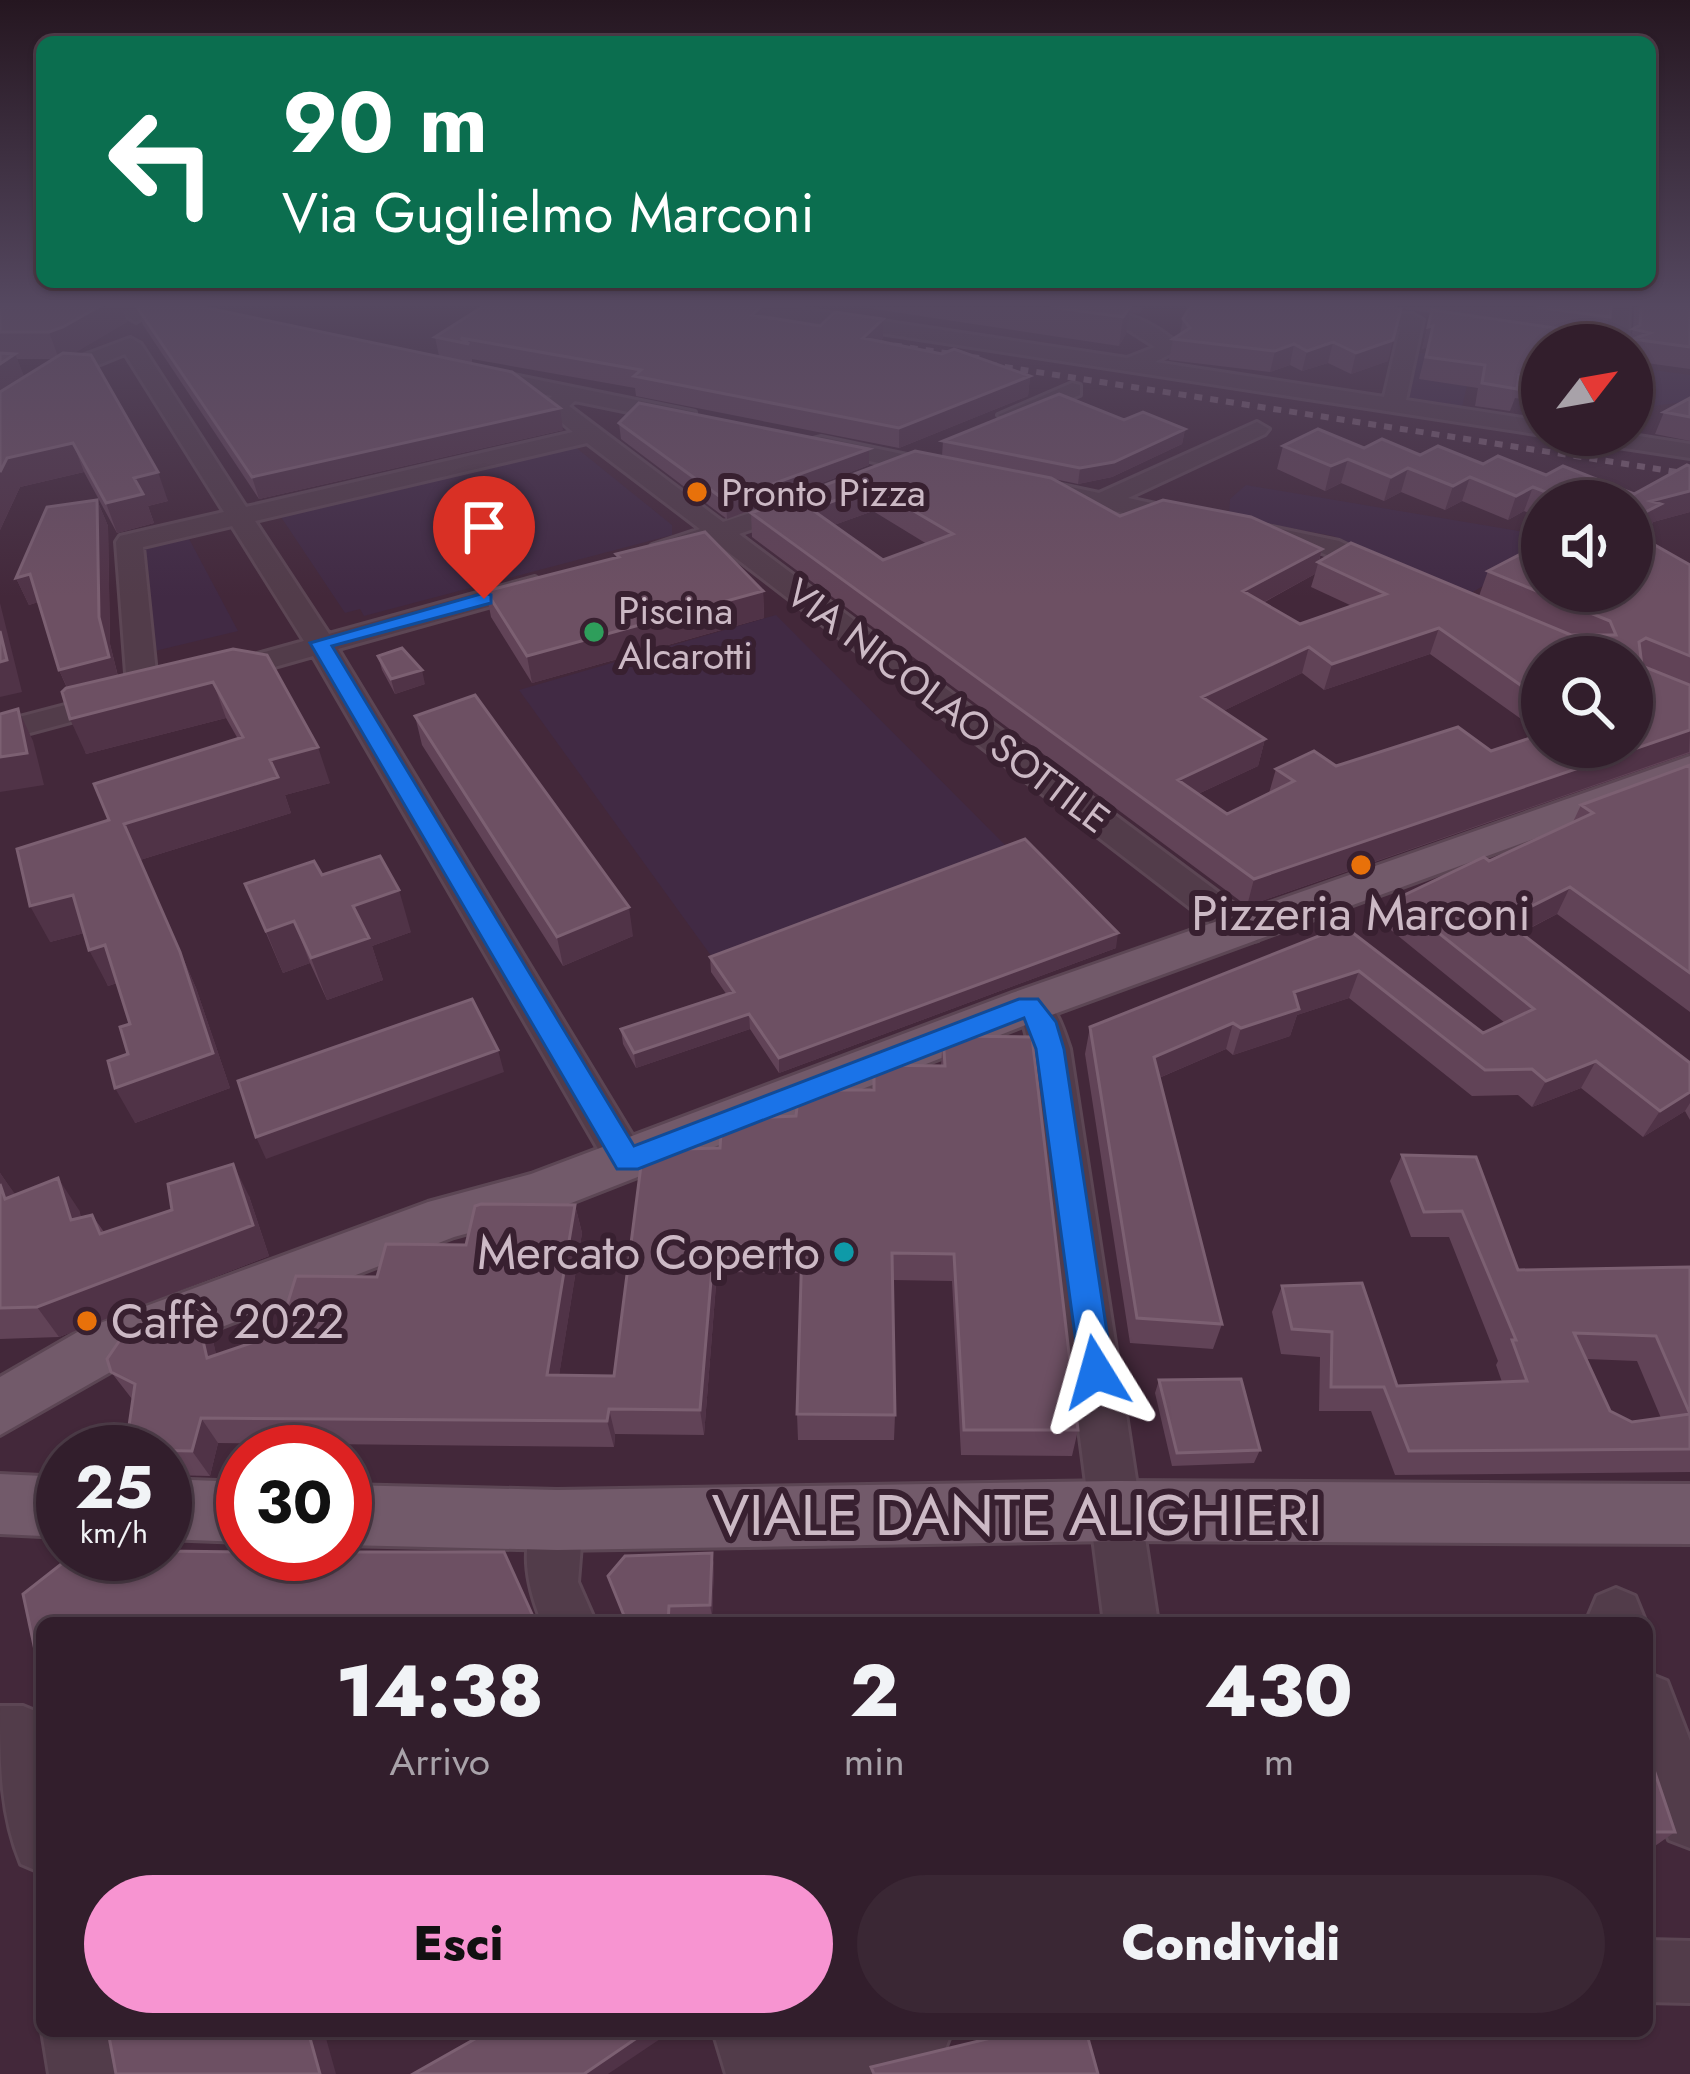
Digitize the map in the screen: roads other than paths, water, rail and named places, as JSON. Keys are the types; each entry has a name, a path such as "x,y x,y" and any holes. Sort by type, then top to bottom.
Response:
{"main road":[{"path":"0,1408 100,1348 447,1217 537,1194 1028,1005 1690,768"},
{"path":"0,1504 36,1506"},
{"name":"VIALE DANTE ALIGHIERI","path":"372,1516 556,1520 1116,1511 1690,1514"}],"street":[{"path":"184,404 242,514 627,1161"},
{"name":"VIA NICOLAO SOTTILE","path":"557,404 554,406 591,435 1245,931"},
{"path":"624,404 722,424"},
{"path":"986,425 1038,404"},
{"path":"1386,404 1521,425"},
{"path":"1102,501 1258,429"},
{"path":"149,682 129,542 591,435"},
{"path":"790,438 965,474"},
{"path":"866,480 943,443"},
{"path":"1653,445 1690,451"},
{"path":"1011,483 1330,547 1398,575"},
{"path":"633,558 722,534 825,495"},
{"path":"0,732 195,666 320,643 566,577"},
{"path":"0,710 149,682"},
{"path":"1028,1005 1042,1022 1050,1049 1130,1617"},
{"path":"556,1520 552,1582 567,1617"},
{"path":"1653,1717 1690,1819"},
{"path":"0,1734 23,1734 36,1809"},
{"path":"1653,1971 1690,1972"},
{"path":"75,2037 82,2074"},
{"path":"757,2063 889,2037"}],"railway":[{"path":"1241,404 1690,474"}],"place":[{"name":"Pronto Pizza","path":"697,492"},
{"name":"Piscina Alcarotti","path":"594,632"},
{"name":"Pizzeria Marconi","path":"1361,865"},
{"name":"Mercato Coperto","path":"844,1252"},
{"name":"Caffè 2022","path":"87,1321"}]}
